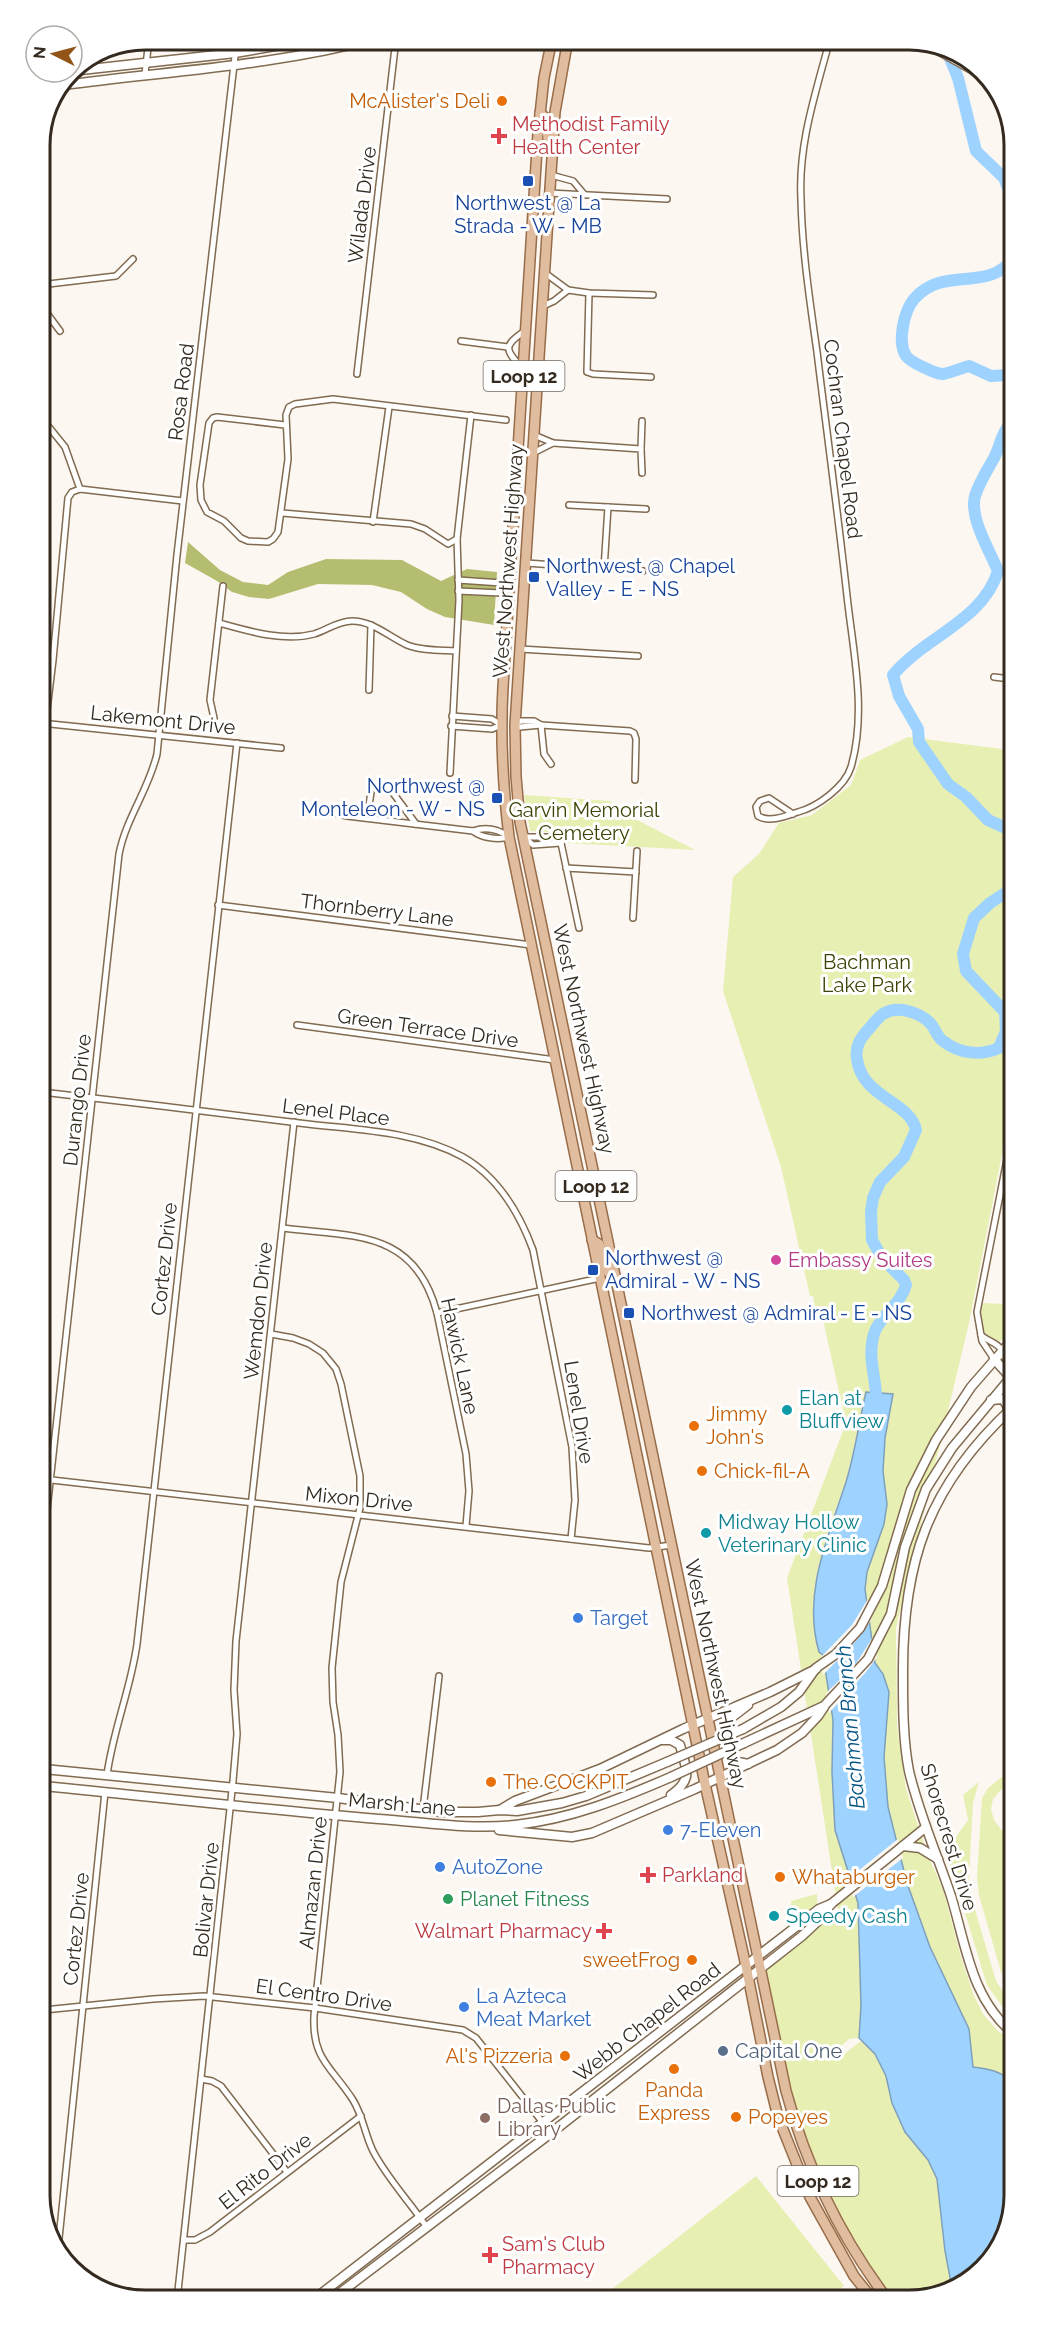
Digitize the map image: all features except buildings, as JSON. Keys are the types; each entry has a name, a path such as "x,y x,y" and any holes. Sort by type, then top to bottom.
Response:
{"main road":[{"path":"87,69 257,49"},
{"path":"71,85 145,74 233,66 333,49"},
{"name":"West Northwest Highway","path":"550,50 540,113 501,725 502,778 509,837 768,2077 784,2134 815,2206 854,2276 865,2290"},
{"name":"West Northwest Highway","path":"566,50 558,91 550,175 515,725 516,777 523,837 777,2055 796,2129 834,2215 864,2268 880,2290"},
{"path":"540,113 546,118 547,146 552,158"},
{"path":"535,192 549,193"},
{"path":"510,588 524,590"},
{"path":"501,725 515,725"},
{"path":"509,837 523,837"},
{"path":"531,945 545,942"},
{"path":"555,1060 570,1059"},
{"path":"584,1201 599,1198"},
{"path":"592,1240 599,1244 608,1272 616,1278"},
{"path":"500,1810 600,1769 659,1740 753,1700 818,1668 852,1638 876,1600 886,1574 900,1521 922,1466 961,1401 993,1359 1002,1351 1004,1354"},
{"path":"993,1359 1004,1371"},
{"path":"489,1827 504,1832 583,1836 719,1778 777,1750 802,1733 856,1673 879,1641 891,1614 905,1547 922,1496 952,1448 1004,1386"},
{"path":"626,1402 641,1398"},
{"path":"991,1400 1004,1401"},
{"name":"Shorecrest Drive","path":"1004,1416 961,1465 941,1495 926,1525 909,1584 903,1631 904,1729 910,1776 976,1984 992,2012 1004,2024"},
{"path":"674,1629 689,1625"},
{"name":"Marsh Lane","path":"49,1769 423,1809 516,1812 570,1800 610,1787 743,1729 781,1707 799,1692 818,1668"},
{"path":"748,1764 738,1762 730,1756 725,1724 753,1700"},
{"name":"Marsh Lane","path":"49,1787 336,1815 489,1827 517,1825 575,1814 604,1805 671,1777 825,1705"},
{"path":"656,1806 684,1785 687,1774 680,1745 671,1740 659,1740"},
{"path":"105,1792 107,1775"},
{"path":"422,1822 423,1809"},
{"name":"Webb Chapel Road","path":"344,2290 551,2133 802,1936 845,1891 925,1828"},
{"path":"903,1846 920,1848 938,1859"},
{"name":"Webb Chapel Road","path":"326,2290 819,1909 831,1904"},
{"path":"666,2028 672,2037"},
{"path":"784,2134 796,2129"}],"street":[{"path":"145,74 148,49"},
{"name":"Rosa Road","path":"158,735 236,49"},
{"name":"Wilada Drive","path":"357,374 395,49"},
{"name":"Cochran Chapel Road","path":"793,814 769,798 760,801 756,807 758,816 768,820 793,814 809,809 844,780 852,765 859,722 853,650 811,308 801,200 801,170 806,134 827,50"},
{"path":"550,175 573,181 584,194"},
{"path":"549,193 667,199"},
{"path":"50,284 116,276 133,258"},
{"path":"545,273 567,290 653,295"},
{"path":"543,306 554,301 567,290"},
{"path":"589,293 587,372 651,377"},
{"path":"50,317 60,331"},
{"path":"524,370 509,353 508,347 510,341 527,329"},
{"path":"461,341 508,347"},
{"path":"285,425 213,418 208,423 200,485 201,500 207,512 224,521 241,538 248,541 268,542 278,532 288,459 285,425 290,407 324,399 506,420"},
{"path":"373,522 389,407"},
{"path":"450,773 458,591 457,539 471,415"},
{"path":"642,421 642,473"},
{"path":"50,428 65,447 80,489"},
{"path":"534,435 553,443 641,448"},
{"path":"533,453 553,443"},
{"path":"50,669 68,498 72,492 80,489 183,501"},
{"path":"570,506 646,509"},
{"path":"604,569 608,507"},
{"path":"282,513 411,524 425,529 448,544 457,539"},
{"path":"525,564 643,571"},
{"path":"458,580 502,583 510,588 501,593 458,591"},
{"path":"214,718 210,700 223,586"},
{"path":"219,623 273,635 297,636 315,633 351,621 371,625 408,645 425,649 456,651"},
{"path":"369,690 371,625"},
{"path":"520,649 638,656"},
{"path":"994,677 1004,678"},
{"path":"452,716 492,719 501,725"},
{"name":"Lakemont Drive","path":"50,724 281,748"},
{"path":"451,726 492,729 501,725"},
{"path":"515,725 625,730 634,733 635,780"},
{"path":"541,725 544,754 551,764"},
{"name":"Durango Drive","path":"49,1486 121,845 127,824 152,770 158,735"},
{"name":"Cortez Drive","path":"107,1775 116,1725 134,1665 237,743"},
{"path":"367,818 372,786 383,785 393,793 416,824"},
{"path":"325,811 473,831 480,828 501,831 509,837"},
{"path":"523,837 552,837 561,843 579,928"},
{"path":"523,837 533,845 561,843"},
{"path":"548,837 548,845"},
{"path":"633,918 637,850"},
{"path":"566,868 636,872"},
{"name":"Thornberry Lane","path":"218,905 531,945"},
{"name":"Green Terrace Drive","path":"297,1025 555,1060"},
{"name":"Lenel Place","path":"50,1093 196,1109 418,1139 448,1149 477,1166 502,1191 524,1227 532,1250 541,1291"},
{"name":"Wemdon Drive","path":"252,1502 294,1122"},
{"path":"993,1359 982,1341 977,1312 1004,1172"},
{"name":"Hawick Lane","path":"283,1228 368,1238 390,1246 407,1258 420,1273 432,1295 466,1454 468,1491 466,1526"},
{"path":"436,1313 600,1278"},
{"name":"Lenel Drive","path":"541,1291 572,1447 575,1500 571,1539"},
{"path":"980,1333 987,1341 998,1345 1002,1351"},
{"name":"Almazan Drive","path":"270,1334 293,1338 309,1344 323,1353 336,1369 360,1476 359,1514 341,1581 332,1668 333,1702 340,1755 338,1798 314,2030 321,2058 353,2100 381,2165 426,2226"},
{"name":"Mixon Drive","path":"50,1480 571,1539 657,1547 672,1545"},
{"name":"Bolivar Drive","path":"178,2290 233,1788 237,1734 234,1690 236,1652 252,1502"},
{"path":"423,1809 439,1676"},
{"name":"Cortez Drive","path":"59,2237 105,1792"},
{"name":"El Centro Drive","path":"49,2010 166,1998 210,1997 315,2008 458,2029 470,2033 551,2133"},
{"path":"201,2079 221,2086 287,2172"},
{"name":"El Rito Drive","path":"184,2240 195,2241 210,2232 361,2116"}],"green space":[{"path":"188,542 220,570 243,582 268,585 288,572 326,559 402,560 441,581 467,569 497,572 494,625 445,617 427,609 401,592 372,585 318,584 269,599 249,597 232,592 185,563"},
{"name":"Bachman Lake Park","path":"908,737 1004,749 1004,1144 969,1323 896,1628 897,1726 906,1789 928,1856 943,1889 974,1996 983,2014 1004,2036 1004,2077 973,2067 969,2029 930,1947 907,1883 888,1807 884,1757 889,1692 883,1674 875,1663 865,1589 867,1572 884,1524 887,1504 883,1471 885,1438 893,1395 867,1392 846,1481 832,1519 817,1573 813,1604 816,1640 823,1655 833,1720 832,1772 835,1830 858,1903 861,2006 859,2038 849,2039 840,2047 844,2054 861,2041 875,2053 887,2076 892,2103 905,2132 928,2160 937,2179 951,2281 927,2289 908,2290 887,2290 847,2231 823,2183 796,2109 766,1971 838,1910 787,1578 846,1423 823,1320 818,1321 813,1296 810,1296 781,1167 723,991 733,877 759,854 779,823 812,815 851,785 860,760"},
{"name":"Garvin Memorial Cemetery","path":"524,795 610,801 618,810 695,850 567,843 564,833 530,831"},
{"path":"984,1303 1004,1304 1003,1340 995,1341 983,1329 979,1319"},
{"path":"1004,1775 1004,1787 993,1799 991,1809 994,1820 1004,1833 1004,1978 979,1895 977,1877 982,1798 988,1788"},
{"path":"979,1782 973,1803 969,1878 971,1896 996,1981 1004,1993 1004,2009 987,1985 945,1853 968,1820 963,1795"},
{"path":"817,1894 817,1905 789,1927 787,1926 791,1923 791,1901"},
{"path":"756,2176 844,2286 839,2290 611,2290"}],"water":[{"path":"866,1392 893,1394 885,1438 883,1471 887,1504 884,1524 867,1572 865,1589 875,1663 883,1674 889,1692 884,1757 888,1807 907,1883 930,1947 969,2029 973,2067 990,2070 1004,2076 1003,2208 994,2237 984,2253 976,2263 951,2281 937,2179 928,2160 905,2132 892,2103 886,2076 875,2054 859,2038 861,2006 858,1903 835,1830 832,1772 833,1720 823,1655 819,1652 815,1630 814,1608 819,1566 854,1449"}],"pier":[{"path":"868,1599 872,1619 857,1640 823,1675 821,1657 852,1625"},
{"path":"873,1637 877,1657 829,1713 826,1693 855,1665"},
{"path":"898,1839 903,1858 853,1897 848,1879"}],"waterway":[{"name":"Bachman Branch","path":"950,59 958,78 976,151 1004,178"},
{"name":"Bachman Branch","path":"1004,267 987,276 950,280 925,289 910,304 902,335 903,350 906,356 934,372 949,373 969,366 991,376 1004,375"},
{"name":"Bachman Branch","path":"1004,433 979,486 974,505 978,524 998,571 980,603 952,628 920,650 893,675 899,696 918,729 919,742 948,784 966,797 988,820 1004,827"},
{"name":"Bachman Branch","path":"1004,894 974,918 963,954 966,971 1004,1011"},
{"name":"Bachman Branch","path":"876,1409 872,1341 878,1325 900,1298 906,1285 904,1280 882,1258 872,1240 873,1198 880,1182 904,1157 916,1130 912,1120 905,1112 867,1082 857,1059 857,1047 864,1034 881,1016 895,1010 908,1011 925,1019 941,1039 963,1051 977,1053 992,1051 999,1048 1004,1036"}],"place":[{"name":"McAlister's Deli","path":"502,101"},
{"name":"Methodist Family Health Center","path":"499,136"},
{"name":"Northwest @ La Strada - W - MB","path":"528,181"},
{"name":"Northwest @ Chapel Valley - E - NS","path":"534,577"},
{"name":"Northwest @ Monteleon - W - NS","path":"497,798"},
{"name":"Embassy Suites","path":"776,1260"},
{"name":"Northwest @ Admiral - W - NS","path":"593,1270"},
{"name":"Northwest @ Admiral - E - NS","path":"629,1313"},
{"name":"Elan at Bluffview","path":"787,1410"},
{"name":"Jimmy John's","path":"694,1426"},
{"name":"Chick-fil-A","path":"702,1471"},
{"name":"Midway Hollow Veterinary Clinic","path":"706,1533"},
{"name":"Target","path":"578,1618"},
{"name":"The COCKPIT","path":"491,1782"},
{"name":"7-Eleven","path":"668,1830"},
{"name":"AutoZone","path":"440,1867"},
{"name":"Parkland","path":"648,1875"},
{"name":"Whataburger","path":"780,1877"},
{"name":"Planet Fitness","path":"448,1899"},
{"name":"Speedy Cash","path":"774,1916"},
{"name":"Walmart Pharmacy","path":"604,1931"},
{"name":"sweetFrog","path":"692,1960"},
{"name":"La Azteca Meat Market","path":"464,2007"},
{"name":"Capital One","path":"723,2051"},
{"name":"Al's Pizzeria","path":"565,2056"},
{"name":"Panda Express","path":"674,2069"},
{"name":"Popeyes","path":"736,2117"},
{"name":"Dallas Public Library","path":"485,2118"},
{"name":"Sam's Club Pharmacy","path":"490,2255"}]}
